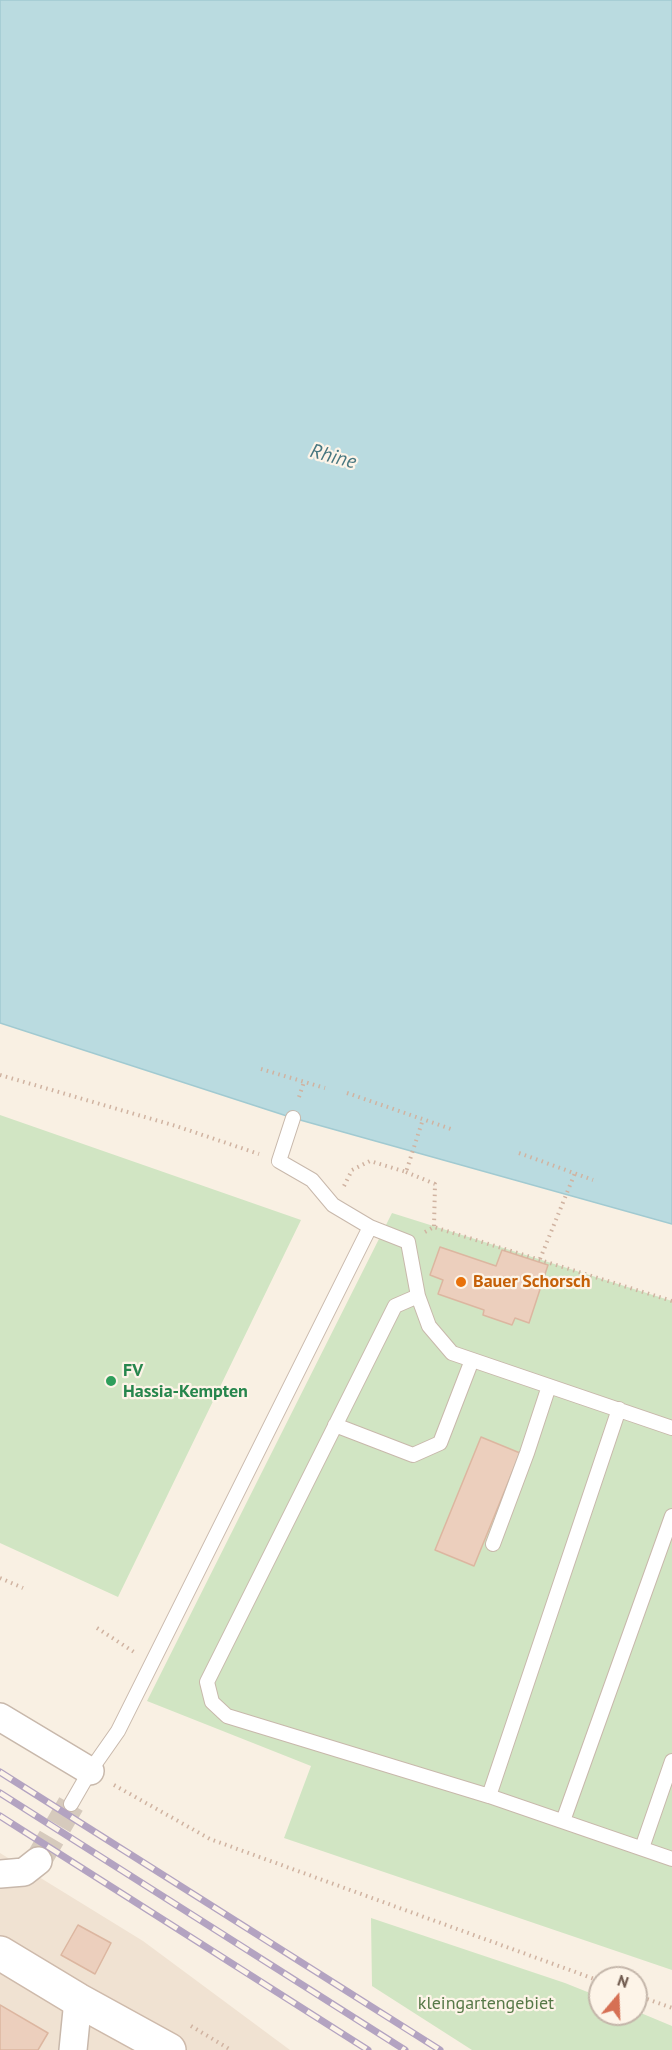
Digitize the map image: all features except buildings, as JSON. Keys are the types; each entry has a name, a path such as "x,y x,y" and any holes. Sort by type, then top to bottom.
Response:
{"main road":[{"path":"0,1953 78,2000 169,2050"}],"street":[{"path":"0,1717 90,1771"},
{"path":"0,1874 24,1872 38,1861"},
{"path":"73,2050 78,2000"}],"lane":[{"path":"293,1118 279,1161 312,1180 333,1206 370,1227 408,1242 418,1296 429,1326 452,1353 672,1428"},
{"path":"71,1804 90,1771 118,1731 370,1227"},
{"path":"418,1296 394,1306 207,1682 212,1702 227,1716 489,1796 672,1859"},
{"path":"334,1425 413,1455 440,1443 472,1360"},
{"path":"493,1544 549,1386"},
{"path":"489,1796 619,1409"},
{"path":"563,1821 672,1516"},
{"path":"642,1848 672,1761"}],"path":[{"path":"261,1069 325,1088"},
{"path":"0,1076 177,1126 279,1161"},
{"path":"347,1093 454,1130"},
{"path":"406,1172 423,1119"},
{"path":"519,1153 593,1180"},
{"path":"333,1206 352,1170 370,1161 435,1184 434,1227 672,1301"},
{"path":"540,1259 575,1173"},
{"path":"0,1578 23,1588"},
{"path":"97,1628 152,1664"},
{"path":"90,1771 210,1839 588,1977"},
{"path":"648,1999 672,2008"}],"shaded area":[{"path":"0,1853 143,1941 290,2050 0,2050"}],"green space":[{"name":"FV Hassia-Kempten","path":"0,1115 301,1220 118,1597 0,1543"},
{"path":"392,1213 672,1301 672,1970 284,1838 311,1766 147,1701"},
{"name":"kleingartengebiet","path":"371,1918 588,1992 588,2026 648,2026 648,2016 672,2026 672,2050 472,2050 372,1986"}],"water":[{"name":"Rhine","path":"0,0 672,0 672,1224 293,1118 0,1023"}],"tunnel":[{"path":"38,1861 71,1804"}],"railway":[{"path":"0,1772 440,2050"},
{"path":"0,1793 405,2050"},
{"path":"0,1816 368,2050"}],"place":[{"name":"Bauer Schorsch","path":"461,1282"},
{"name":"FV Hassia-Kempten","path":"111,1381"}]}
